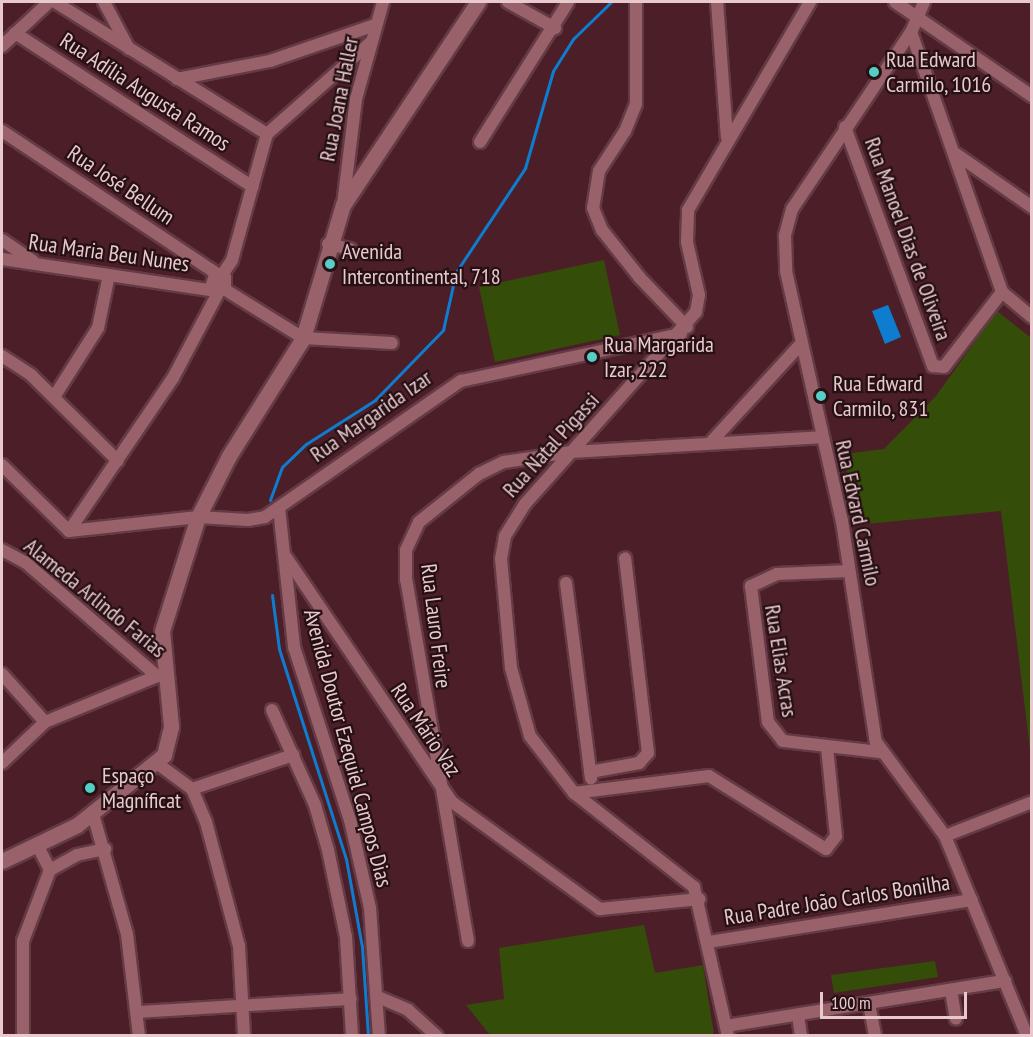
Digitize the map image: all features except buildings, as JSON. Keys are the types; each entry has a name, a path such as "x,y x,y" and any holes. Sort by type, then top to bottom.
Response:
{"street":[{"path":"2,46 49,2"},
{"path":"55,2 267,134"},
{"path":"104,2 130,50"},
{"name":"Rua Joana Haller","path":"343,205 348,140 375,25 383,2"},
{"path":"2,861 37,845 93,814 158,764 171,726 160,676 164,616 198,517 229,456 303,338 328,244 343,205 478,2"},
{"path":"508,2 555,28"},
{"path":"480,142 555,28 568,2"},
{"path":"636,2 636,104 626,131 599,171 593,208 602,230 684,331"},
{"path":"717,2 727,137"},
{"name":"Rua Natal Pigassi","path":"700,899 687,880 574,793 537,751 524,721 511,668 501,581 502,549 510,527 571,452 684,331 699,295 687,242 688,210 727,137 810,2"},
{"path":"895,2 1032,96"},
{"name":"Rua Edvard Carmilo","path":"924,2 911,32 845,127 786,226 786,271 799,346 849,571 880,752 945,836 1027,1035"},
{"path":"177,79 270,61 375,25"},
{"path":"911,32 956,154 1002,292 1032,317"},
{"name":"Rua Adília Augusta Ramos","path":"15,33 253,187"},
{"path":"2,465 69,531 173,378 218,289 219,275 232,260 267,134 371,42"},
{"name":"Rua Manoel Dias de Oliveira","path":"845,127 933,366 944,367 1002,292"},
{"name":"Rua José Bellum","path":"2,131 219,275"},
{"path":"956,154 1032,207"},
{"path":"2,240 36,263"},
{"path":"328,244 350,249"},
{"name":"Rua Maria Beu Nunes","path":"2,260 218,289 303,338"},
{"path":"54,397 98,328 109,275"},
{"name":"Rua Margarida Izar","path":"69,531 198,517 248,520 279,507 461,381 684,331"},
{"path":"303,338 392,343"},
{"path":"712,441 799,346"},
{"path":"2,356 54,397 118,461"},
{"name":"Rua Lauro Freire","path":"468,941 439,791 406,580 409,540 428,513 479,474 504,462 571,452 712,441 821,437"},
{"name":"Avenida Doutor Ezequiel Campos Dias","path":"279,507 294,647 362,868 378,997 379,1035"},
{"name":"Alameda Arlindo Farias","path":"2,550 25,562 160,676"},
{"name":"Rua Mário Vaz","path":"286,557 439,791 600,909 700,899"},
{"path":"590,772 639,763 648,753 625,558"},
{"name":"Rua Elias Acras","path":"849,571 777,574 755,581 750,592 771,730 783,741 880,752"},
{"path":"566,583 593,790"},
{"path":"2,674 45,722"},
{"path":"2,763 45,722 160,676"},
{"name":"Avenida Doutor Ezequiel Campos Dias","path":"272,710 293,755 328,850 346,937 352,1035"},
{"path":"574,793 709,776 826,849 836,836 827,747"},
{"path":"192,789 293,755"},
{"path":"158,764 192,789 232,912 245,1006 244,1035"},
{"path":"945,836 1032,802"},
{"path":"93,814 105,849 138,1012 139,1035"},
{"path":"37,845 50,870"},
{"path":"23,1035 23,941 50,870 77,855 105,849"},
{"path":"700,899 727,1031 798,1015 1005,981"},
{"name":"Rua Padre João Carlos Bonilha","path":"709,942 972,900"},
{"path":"951,991 956,1018"},
{"path":"378,997 408,1010 437,1035"},
{"path":"138,1012 351,999"},
{"path":"869,1004 875,1035"},
{"path":"798,1015 801,1035"}],"green space":[{"path":"604,260 620,335 495,362 479,287"},
{"path":"997,311 1031,338 1030,750 1001,511 855,525 844,454 884,449 936,396"},
{"path":"644,925 655,973 703,965 714,1035 490,1035 466,1005 504,999 499,948"},
{"path":"935,961 938,977 834,993 831,975"}],"water":[{"path":"888,305 901,337 885,344 872,311"}],"waterway":[{"path":"270,500 282,467 306,444 375,400 443,330 456,272 525,168 553,71 574,38 611,2"},
{"path":"272,595 279,649 346,859 362,947 368,1036"}],"place":[{"name":"Rua Edward Carmilo, 1016","path":"874,72"},
{"name":"Avenida Intercontinental, 718","path":"330,264"},
{"name":"Rua Margarida Izar, 222","path":"592,357"},
{"name":"Rua Edward Carmilo, 831","path":"821,396"},
{"name":"Espaço Magníficat","path":"90,788"}]}
